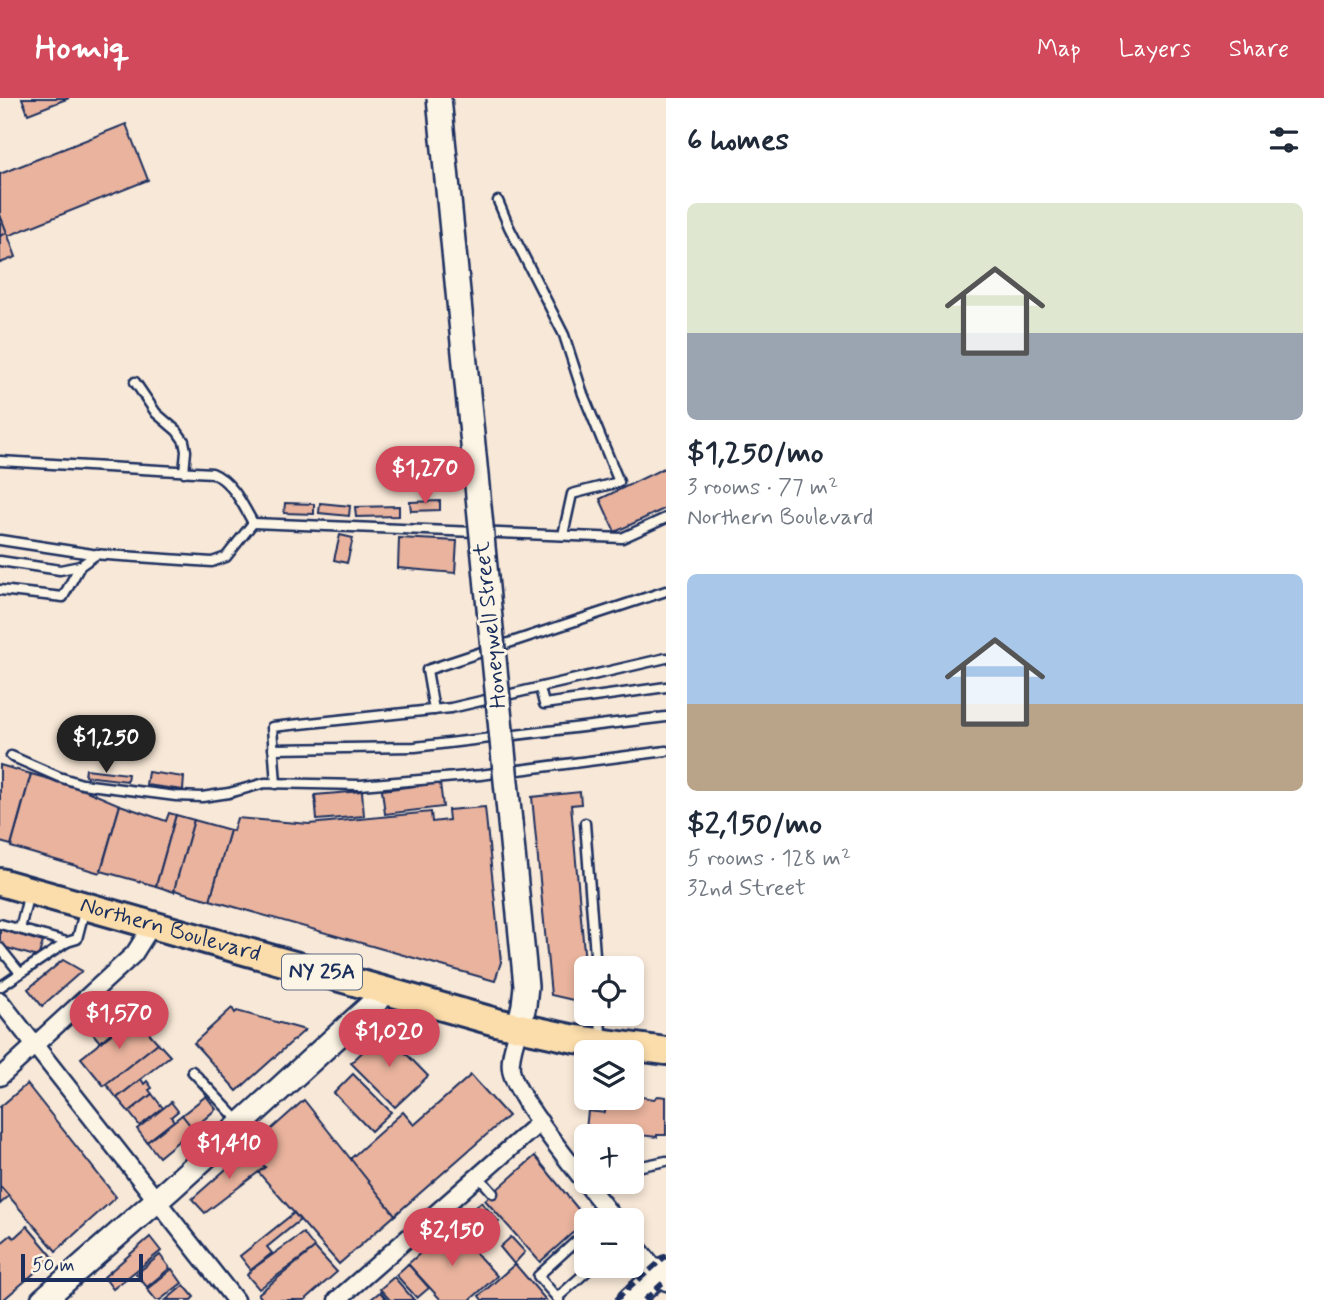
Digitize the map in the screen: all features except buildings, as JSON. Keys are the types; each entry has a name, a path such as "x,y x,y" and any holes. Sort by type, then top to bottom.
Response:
{"main road":[{"name":"Northern Boulevard","path":"0,881 519,1027 586,1040"},
{"name":"Northern Boulevard","path":"644,1048 666,1051"}],"street":[{"name":"Honeywell Street","path":"439,98 526,985 519,1027"},
{"path":"0,1077 134,954 153,925"},
{"path":"43,1300 387,991"},
{"path":"0,1001 235,1300"},
{"path":"519,1027 511,1060 512,1076 540,1122 574,1160"},
{"path":"337,1300 540,1122"},
{"path":"629,1300 664,1275 644,1254"}],"lane":[{"path":"498,201 564,334 583,394 619,482 572,495 563,535"},
{"path":"135,382 156,413 184,440 184,472"},
{"path":"0,461 212,473 222,477 253,523"},
{"path":"253,523 622,538 666,518"},
{"path":"0,540 97,554 216,561 226,557 253,523"},
{"path":"0,561 60,570 80,566 97,554"},
{"path":"0,590 63,597 80,566"},
{"path":"434,710 427,670 666,590"},
{"path":"276,784 272,727 434,710 666,658"},
{"path":"540,688 544,705 666,687"},
{"path":"273,748 415,747 666,717"},
{"path":"11,756 71,781 176,796 214,796 265,783 360,785 480,775 666,751"},
{"path":"585,823 595,956"},
{"path":"20,929 30,890"},
{"path":"0,987 67,942 77,939 86,906"},
{"path":"0,924 67,942"},
{"path":"0,948 20,973"},
{"path":"192,1071 242,1123"},
{"path":"644,1166 666,1161"},
{"path":"478,1176 493,1193"},
{"path":"574,1244 538,1276 558,1299 580,1278"}],"railway":[{"path":"616,1300 666,1256"},
{"path":"644,1300 666,1280"}]}
